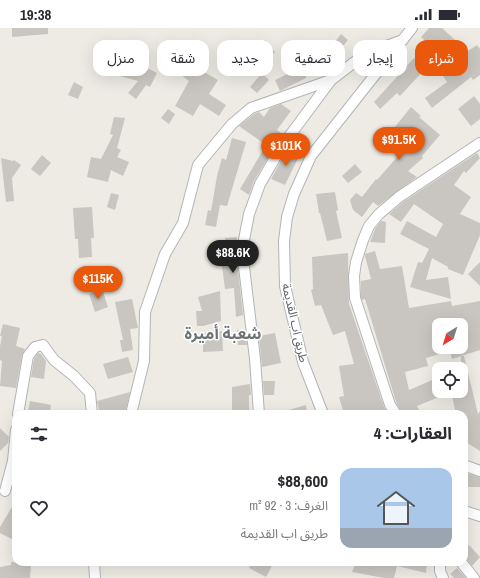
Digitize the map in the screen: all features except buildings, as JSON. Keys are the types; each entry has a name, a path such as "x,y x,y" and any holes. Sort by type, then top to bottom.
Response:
{"street":[{"name":"طريق اب القديمة","path":"402,40 412,28"},
{"path":"259,410 255,359 242,250 249,214 260,184 282,146 332,80 353,63"},
{"name":"طريق اب القديمة","path":"321,410 303,362 285,286 284,241 287,217 294,194 311,156 374,76"},
{"path":"133,410 144,360 145,312 165,254 183,223 198,165 232,124 251,108 332,80"},
{"path":"393,410 390,405 355,298 354,276 356,262 369,226 379,214 399,197 480,143"},
{"path":"19,410 28,356 35,347 43,345 54,360 74,376 90,393 92,410"},
{"path":"5,491 12,465"},
{"path":"468,466 480,471"},
{"path":"468,512 480,516"},
{"path":"94,566 95,578"},
{"path":"440,566 440,571 444,578"},
{"path":"464,566 474,578"}],"district":[{"name":"شعبة أميرة","path":"223,333"}]}
